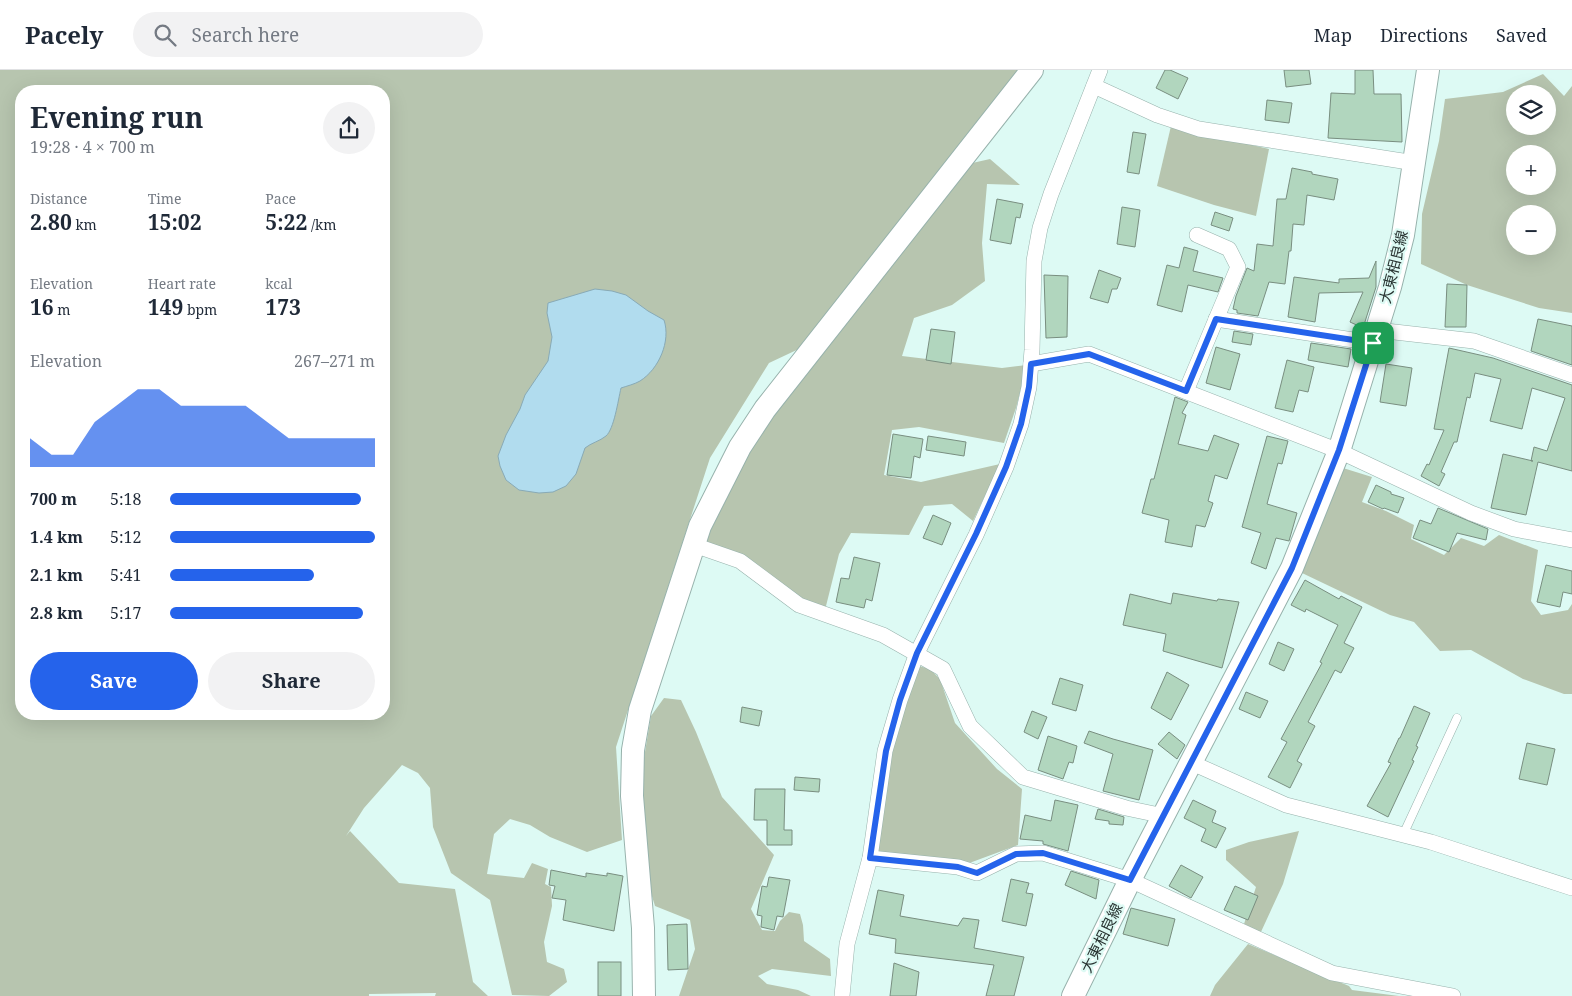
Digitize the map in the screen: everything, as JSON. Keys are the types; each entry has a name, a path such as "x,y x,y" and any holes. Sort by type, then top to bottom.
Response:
{"street":[{"path":"644,996 644,928 632,796 633,750 642,702 700,526 740,447 765,409 1032,70"},
{"path":"842,996 847,944 870,858 886,751 900,700 917,653 976,534 1006,467 1021,424 1029,387 1034,261 1040,228 1051,194 1100,70"},
{"name":"大東相良線","path":"1073,996 1130,880 1292,568 1339,450 1390,287 1403,235 1428,70"},
{"path":"1094,86 1157,115 1199,129 1415,164"},
{"path":"1186,391 1238,267 1229,249 1197,234"},
{"path":"1216,319 1375,336 1474,341 1572,375"},
{"path":"1031,364 1089,354 1339,450 1472,513 1514,529 1572,540"},
{"path":"694,545 740,561 799,605 883,634 943,669 970,726 1023,777 1126,808 1164,816"},
{"path":"1192,763 1286,805 1403,835 1572,888"},
{"path":"870,858 958,867 977,873 1016,854 1043,853 1130,880 1332,973 1452,996"}],"lane":[{"path":"1403,835 1457,718"}],"green space":[{"path":"0,70 1025,70 968,164 990,159 1020,185 987,184 982,243 985,281 952,305 914,318 902,356 1002,368 1027,365 1016,408 1004,443 919,427 892,430 884,475 921,482 1000,464 973,521 952,504 924,506 909,535 851,533 839,554 824,614 697,543 755,431 820,339 769,363 710,458 616,747 622,840 587,852 550,837 530,825 510,819 494,834 487,874 524,878 532,863 548,869 545,884 551,887 552,906 544,942 547,962 564,969 567,982 549,996 512,995 490,900 451,873 433,827 430,788 418,773 402,765 364,808 346,836 350,831 399,883 455,889 473,982 488,996 435,996 436,993 369,994 369,996 0,996"},
{"path":"1543,74 1554,85 1519,85"},
{"path":"1572,86 1572,313 1539,308 1467,285 1421,264 1422,214 1439,141 1445,99 1506,91 1506,135 1556,135 1556,88 1564,96"},
{"path":"1171,126 1269,149 1256,216 1214,205 1157,186"},
{"path":"1343,468 1372,477 1362,502 1414,525 1411,539 1444,555 1461,538 1484,546 1499,535 1538,550 1531,601 1541,615 1568,610 1572,604 1572,694 1564,694 1523,679 1471,650 1440,651 1414,622 1390,615 1302,573 1303,550 1319,531 1331,490"},
{"path":"919,666 930,669 940,679 955,723 997,769 1022,789 1018,845 964,865 870,858 889,754"},
{"path":"664,698 681,700 722,797 774,855 751,909 762,930 775,931 780,921 789,912 800,914 804,941 830,959 831,976 772,969 758,976 767,984 798,990 811,996 679,996 695,949 690,920 655,906 647,880 641,827 644,758 651,716"},
{"path":"1299,831 1283,884 1260,934 1244,924 1256,887 1226,860 1226,850 1249,842"},
{"path":"1248,944 1349,986 1352,990 1399,996 1210,996 1215,985"}],"water":[{"path":"595,289 626,295 664,320 666,337 662,354 647,376 638,382 621,388 609,432 604,438 585,448 576,474 566,486 553,492 539,493 519,490 506,480 498,456 525,395 548,361 552,337 547,313 548,303"}],"building":[{"path":"1165,70 1170,70 1188,78 1178,99 1156,88"},
{"path":"1284,70 1309,70 1311,84 1286,87"},
{"path":"1355,70 1373,70 1374,94 1401,94 1402,142 1328,138 1331,93 1355,94"},
{"path":"1267,100 1292,103 1289,123 1265,120"},
{"path":"1133,132 1146,134 1139,174 1127,172"},
{"path":"1292,168 1338,179 1334,200 1307,195 1304,225 1293,224 1291,251 1289,251 1285,284 1269,282 1258,316 1237,313 1237,310 1233,309 1236,296 1247,268 1254,271 1257,244 1273,246 1277,199 1286,199"},
{"path":"997,199 1023,204 1020,218 1016,217 1011,244 990,240"},
{"path":"1122,207 1140,210 1135,247 1117,244"},
{"path":"1215,212 1233,218 1229,231 1211,225"},
{"path":"1184,247 1198,251 1193,271 1223,278 1218,292 1188,285 1182,312 1157,305 1167,265 1179,268"},
{"path":"1376,261 1376,287 1363,328 1350,322 1363,292 1319,293 1315,322 1288,317 1294,277 1339,283 1339,279 1369,278"},
{"path":"1099,270 1121,278 1117,289 1112,289 1108,303 1090,298"},
{"path":"1044,275 1068,276 1067,337 1046,338"},
{"path":"1447,284 1467,285 1466,327 1445,327"},
{"path":"1538,319 1572,326 1572,365 1531,351"},
{"path":"931,329 955,332 951,364 926,360"},
{"path":"1234,331 1253,334 1251,345 1232,342"},
{"path":"1311,343 1351,349 1348,367 1308,360"},
{"path":"1216,347 1240,354 1230,390 1206,383"},
{"path":"1449,348 1493,358 1572,385 1572,471 1538,462 1526,515 1491,508 1503,454 1531,461 1534,447 1547,451 1565,398 1532,388 1522,429 1490,421 1501,379 1475,373 1470,398 1467,397 1457,442 1454,442 1441,472 1445,474 1439,486 1421,476 1427,464 1429,465 1444,430 1434,429"},
{"path":"1287,360 1314,367 1308,392 1299,390 1293,412 1275,408"},
{"path":"1386,364 1412,368 1406,406 1380,402"},
{"path":"1175,397 1188,402 1182,413 1186,415 1178,444 1208,451 1214,435 1239,444 1227,479 1215,475 1208,501 1213,503 1205,527 1196,525 1192,547 1165,542 1169,520 1142,513 1151,479 1154,479"},
{"path":"893,434 923,439 920,458 914,456 911,478 887,475"},
{"path":"928,436 966,442 964,456 926,450"},
{"path":"1267,436 1288,441 1282,464 1278,463 1267,504 1297,513 1289,541 1276,538 1266,569 1251,563 1261,533 1242,527"},
{"path":"1376,485 1391,492 1391,494 1404,498 1398,513 1368,502"},
{"path":"1438,508 1488,529 1486,540 1457,533 1449,552 1413,538 1420,520 1431,524"},
{"path":"933,515 951,523 942,545 923,538"},
{"path":"854,557 880,563 872,601 866,599 864,608 836,602 841,578 849,579"},
{"path":"1546,565 1572,571 1572,594 1563,592 1560,607 1537,602"},
{"path":"1305,580 1339,599 1341,596 1362,607 1344,643 1354,648 1341,673 1335,670 1308,722 1315,726 1297,761 1302,764 1290,788 1268,777 1287,742 1281,739 1322,663 1320,662 1338,625 1306,609 1305,612 1291,605"},
{"path":"1173,593 1217,601 1218,599 1239,602 1222,668 1163,651 1166,634 1123,625 1130,594 1171,604"},
{"path":"1278,642 1294,649 1284,671 1269,664"},
{"path":"1167,672 1189,685 1171,720 1151,708"},
{"path":"1060,678 1083,685 1076,711 1052,704"},
{"path":"1246,692 1268,701 1260,718 1239,709"},
{"path":"1414,706 1430,713 1416,746 1418,747 1412,760 1414,761 1388,817 1367,806 1391,763 1388,762"},
{"path":"742,707 762,711 759,726 740,722"},
{"path":"1032,711 1047,717 1038,739 1024,732"},
{"path":"1089,731 1153,750 1139,800 1103,791 1113,754 1084,743"},
{"path":"1169,732 1185,745 1177,759 1158,744"},
{"path":"1048,736 1077,746 1073,763 1069,762 1063,779 1038,770"},
{"path":"1527,743 1555,749 1547,785 1519,779"},
{"path":"795,777 820,779 819,792 794,790"},
{"path":"755,789 785,789 784,830 792,830 792,845 767,845 767,820 754,820"},
{"path":"1055,800 1078,805 1068,851 1043,844 1043,841 1020,839 1025,815 1051,821"},
{"path":"1193,800 1216,811 1212,822 1226,828 1216,848 1201,841 1206,829 1184,818"},
{"path":"1098,809 1124,817 1123,825 1109,824 1109,821 1095,819"},
{"path":"1181,865 1203,877 1191,898 1169,886"},
{"path":"551,870 586,877 586,873 607,876 607,873 623,876 614,931 563,920 566,900 552,898 555,886 549,885"},
{"path":"1071,871 1099,880 1096,899 1065,885"},
{"path":"769,877 790,880 783,917 777,916 774,930 761,927 762,916 757,915 762,886 767,887"},
{"path":"1011,879 1029,883 1026,893 1033,894 1026,926 1002,921"},
{"path":"1235,886 1258,896 1248,920 1224,910"},
{"path":"878,890 904,895 900,916 958,926 963,918 979,920 974,948 1024,957 1014,996 986,996 994,965 895,953 896,939 869,934"},
{"path":"1131,908 1175,919 1168,946 1123,934"},
{"path":"687,924 688,969 668,970 667,925"},
{"path":"598,962 621,962 621,996 598,996"},
{"path":"894,963 919,972 916,996 890,996"}],"route":[{"path":"1216,319 1373,343 1339,450 1292,568 1130,880 1043,853 1016,854 977,873 958,867 870,858 886,751 900,700 917,653 976,534 1006,467 1021,424 1029,387 1031,364 1089,354 1186,391 1216,319"}]}
